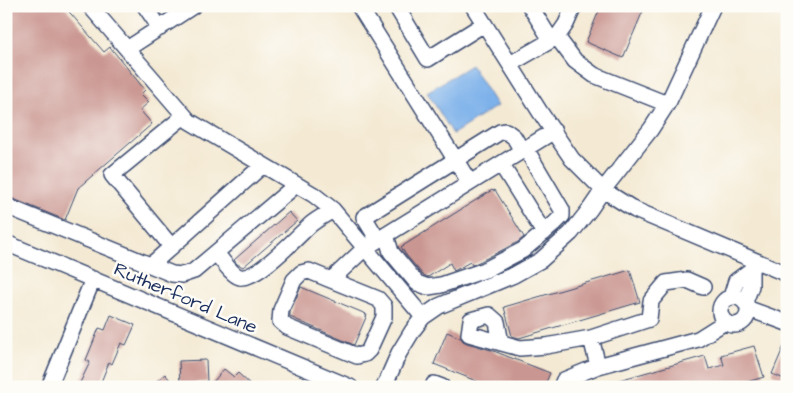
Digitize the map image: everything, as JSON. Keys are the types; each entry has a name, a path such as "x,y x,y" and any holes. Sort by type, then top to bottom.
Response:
{"street":[{"path":"145,6 160,28"},
{"path":"127,49 194,6"},
{"path":"359,6 470,183"},
{"path":"396,6 428,59 484,24"},
{"path":"473,6 572,159 603,190 635,210 753,265 787,274"},
{"path":"530,6 554,38 575,61 594,75 667,104"},
{"path":"510,64 554,38 566,24 574,6"},
{"path":"384,387 399,353 423,318 439,306 514,275 541,260 571,233 651,129 667,104 713,6"},
{"path":"94,7 127,49 189,121 314,195 333,210 423,318"},
{"path":"171,246 112,175 184,116"},
{"path":"331,280 365,248 554,131"},
{"path":"500,132 506,132 514,137 524,150 562,210 562,216 524,250 485,270 441,285 428,287 417,283 391,252 382,237 364,217 455,159 500,132"},
{"path":"501,164 544,233"},
{"path":"151,265 263,165"},
{"path":"6,206 172,274 182,275 194,271 296,185"},
{"path":"216,253 234,274 240,277 247,277 274,259 312,223 333,210"},
{"name":"Rutherford Lane","path":"6,243 350,387"},
{"path":"753,265 736,281 742,302 748,314 746,319 734,325 725,322 720,314 723,301 742,302 787,323"},
{"path":"309,271 331,280 378,299 384,306 384,317 369,350 365,354 357,356 287,327 280,321 281,310 294,280 301,273 309,271"},
{"path":"49,387 93,279"},
{"path":"501,343 520,348 546,346 591,338 649,318 651,301 666,282 687,280 703,287"},
{"path":"561,387 564,380 598,366 698,339 725,322"},
{"path":"591,338 598,366"}],"water":[{"path":"471,65 497,106 453,134 427,92"}],"building":[{"path":"6,6 64,6 104,52 110,47 145,90 141,94 149,102 140,110 152,124 78,188 65,220 6,196"},
{"path":"601,6 645,6 623,58 586,42"},
{"path":"492,190 495,190 524,237 518,242 472,265 470,262 454,271 450,263 428,277 423,275 401,247"},
{"path":"289,212 297,221 243,267 237,264 234,260"},
{"path":"630,270 640,302 519,338 512,336 504,307"},
{"path":"301,287 367,315 354,345 290,317 290,312"},
{"path":"111,315 135,325 126,345 121,343 112,364 109,362 99,387 78,387 90,362 86,360 99,328 105,330"},
{"path":"447,332 467,343 491,350 550,373 544,387 491,387 434,364"},
{"path":"787,339 787,380 772,374"},
{"path":"754,346 764,377 730,387 605,387 605,384 705,356 709,369 724,365 721,355"},
{"path":"206,360 207,382 180,385 179,361"},
{"path":"224,369 234,377 238,373 253,387 209,387"},
{"path":"165,374 176,387 150,387"}]}
